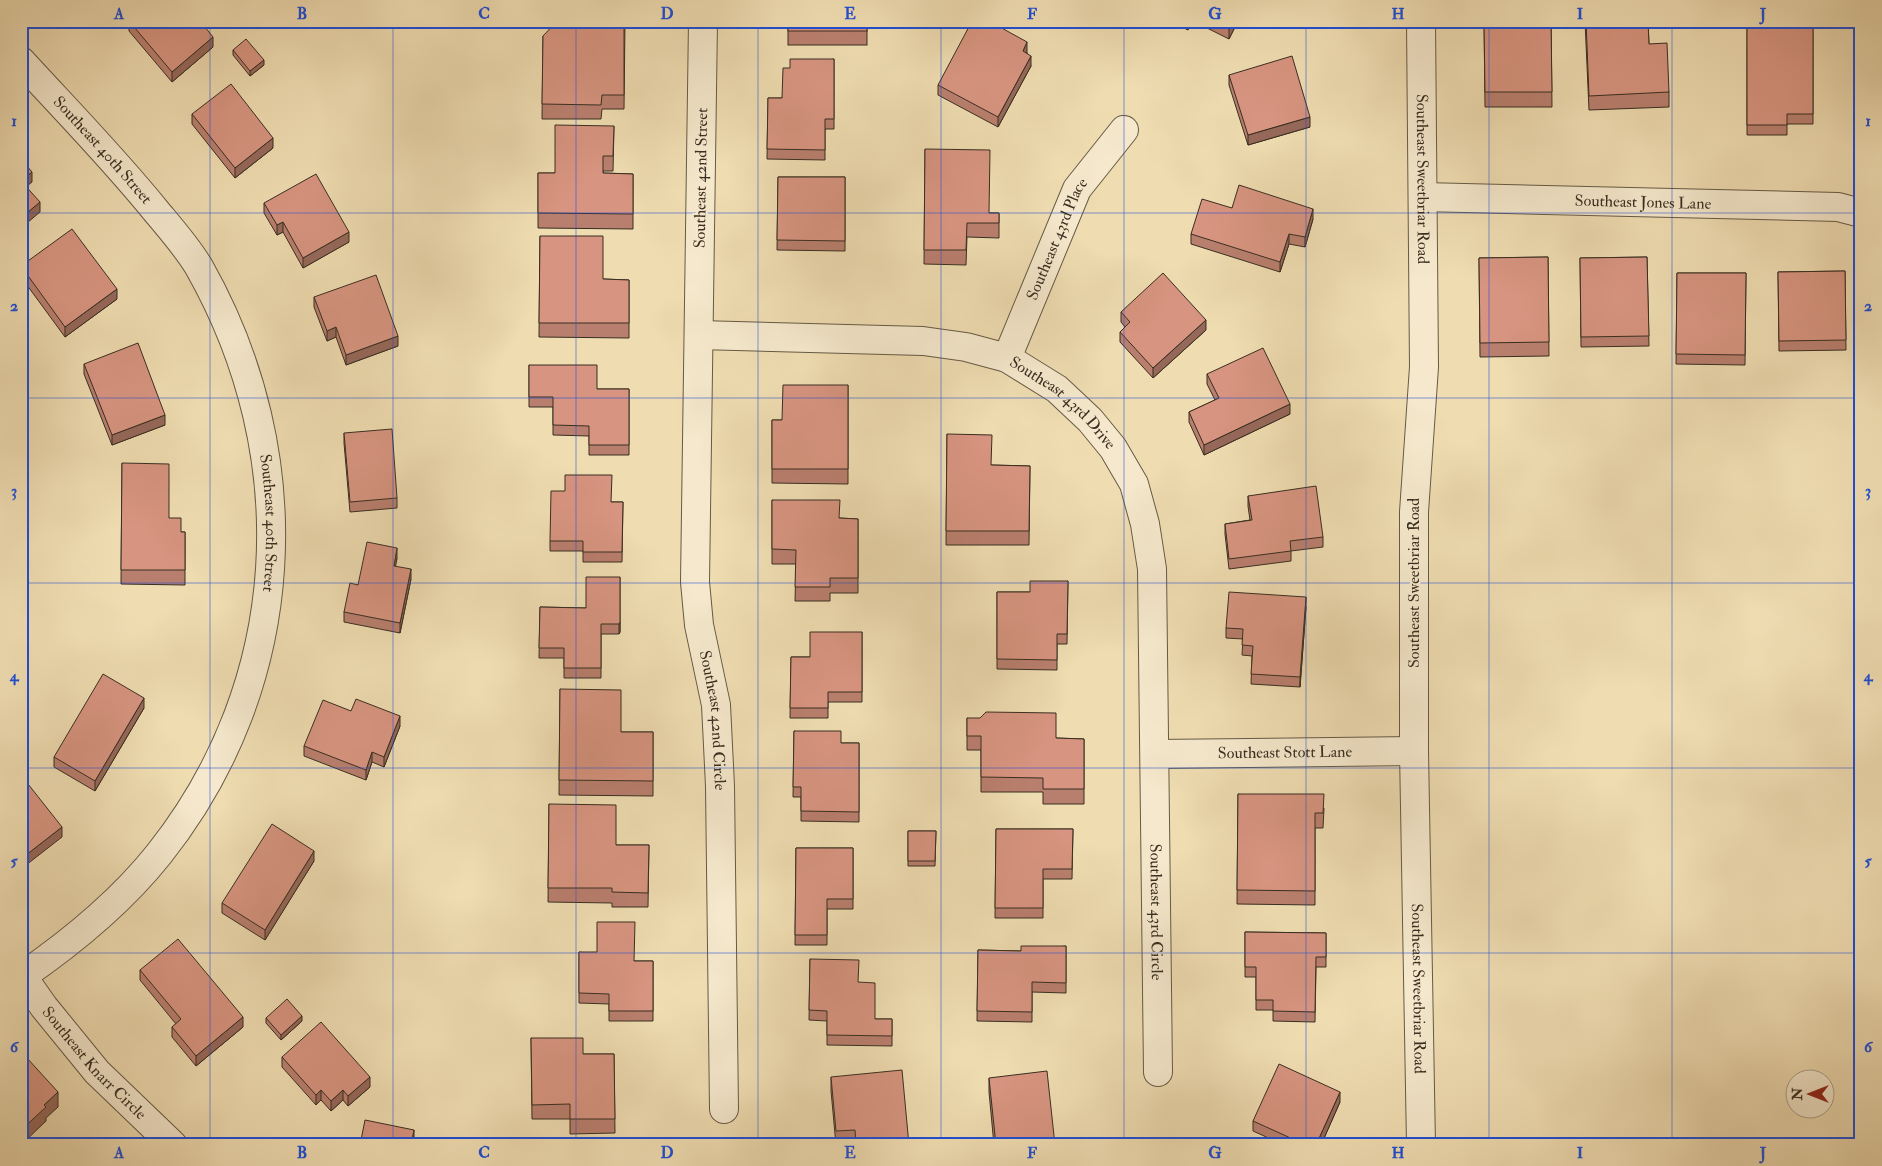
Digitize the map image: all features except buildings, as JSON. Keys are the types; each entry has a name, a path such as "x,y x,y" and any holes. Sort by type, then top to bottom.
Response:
{"street":[{"name":"Southeast 42nd Street","path":"699,335 703,21"},
{"name":"Southeast Sweetbriar Road","path":"1421,21 1424,367 1414,512 1414,751 1421,1145"},
{"name":"Southeast 40th Street","path":"21,61 141,192 198,265 236,344 251,391 262,439 272,519 272,568 266,617 246,692 224,750 190,810 158,855 120,898 82,932 22,977"},
{"name":"Southeast 43rd Place","path":"1007,358 1077,189 1124,130"},
{"name":"Southeast Jones Lane","path":"1423,197 1838,207 1861,213"},
{"name":"Southeast 43rd Drive","path":"699,335 923,342 966,347 1007,358 1057,389 1090,420 1113,448 1134,484 1145,524 1152,569 1156,754"},
{"name":"Southeast 42nd Circle","path":"699,335 695,582 699,625 717,714 720,786 724,1109"},
{"name":"Southeast Stott Lane","path":"1156,754 1414,751"},
{"name":"Southeast 43rd Circle","path":"1156,754 1158,1072"},
{"name":"Southeast Knarr Circle","path":"22,977 97,1072 173,1145"}]}
